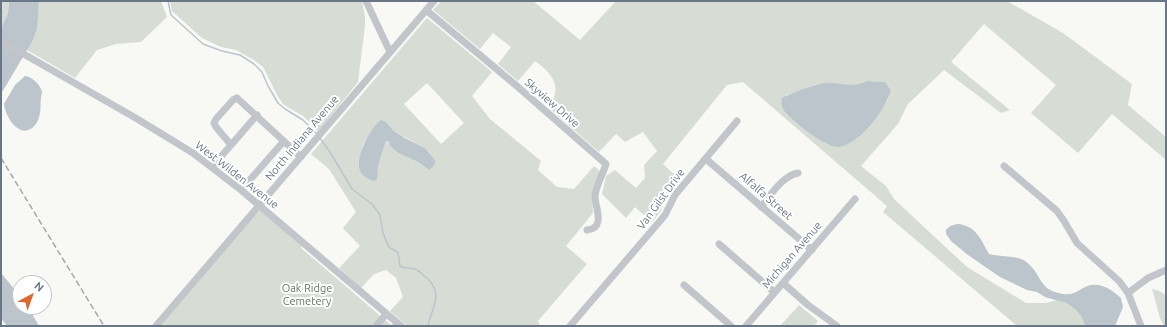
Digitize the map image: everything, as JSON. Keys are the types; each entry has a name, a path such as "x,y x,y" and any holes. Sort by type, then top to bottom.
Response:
{"street":[{"path":"366,1 390,52"},
{"name":"North Indiana Avenue","path":"156,326 434,1"},
{"name":"Skyview Drive","path":"426,10 518,87 606,164 595,195 599,215 598,222 596,226 590,230 587,230"},
{"name":"West Wilden Avenue","path":"1,41 164,134 212,167 401,326"},
{"path":"232,145 214,123 233,100 237,98 301,157"},
{"path":"212,167 257,115"},
{"name":"Van Gilst Drive","path":"570,326 665,215 675,195 737,121"},
{"path":"241,190 284,141"},
{"name":"Alfalfa Street","path":"706,159 812,250"},
{"path":"1004,166 1055,210 1064,221 1077,243 1118,281 1128,293 1141,326"},
{"path":"761,207 785,178 791,174 798,173"},
{"name":"Michigan Avenue","path":"746,326 856,198"},
{"path":"719,244 774,292"},
{"path":"1128,293 1148,278 1166,270"},
{"path":"783,283 837,326"},
{"path":"684,285 732,326"},
{"path":"376,326 386,314"}],"green space":[{"path":"1,1 9,1 8,13 2,27"},
{"path":"39,1 161,1 167,17 141,42 116,44 97,50 75,78 27,50 35,32"},
{"path":"170,1 362,1 365,26 358,82 318,132 303,116 284,105 278,97 263,67 236,50 221,47 202,38 172,11"},
{"path":"441,1 533,1 580,40 616,1 1007,1 1063,33 1132,84 1128,105 1166,137 1166,160 1112,114 1078,153 1031,113 1056,85 984,24 951,62 1010,110 1001,113 944,70 908,104 898,124 861,166 886,186 894,199 967,267 1026,303 1046,303 1057,300 1066,303 1079,312 1084,320 1085,326 1017,326 883,212 887,206 743,82 727,85 663,164 680,180 665,197 661,211 652,222 635,207 626,218 602,194 606,176 615,170 636,188 645,178 644,165 657,151 643,132 625,142 616,134 599,152 548,107 553,100 555,93 554,81 541,66 535,61 518,81 498,64 511,47 493,33 480,49 433,10","holes":["867,81 885,82 891,90 888,99 875,118 828,145 795,122 785,112 786,95 827,83 859,85"]},
{"path":"427,18 492,72 472,96 490,119 541,161 538,170 557,187 574,189 594,166 601,172 592,193 593,213 566,246 587,264 538,321 540,326 407,326 390,311 403,297 396,278 386,270 374,274 361,288 339,268 360,246 343,228 356,212 329,169 311,154","holes":["427,83 464,123 441,144 404,104","386,122 394,131 425,148 436,161 429,170 418,162 398,153 390,146 389,140 386,141 378,166 358,166 363,145 372,130"]},
{"name":"Oak Ridge Cemetery","path":"261,211 302,246 301,248 391,325 393,323 396,326 160,326 257,212"},
{"path":"1152,289 1166,295 1166,326 1164,326 1160,318"},
{"path":"799,305 818,321 814,326 780,326"}],"shaded area":[{"path":"9,1 39,1 37,28 33,40 1,94 1,29 8,13"},
{"path":"25,76 35,81 42,92 39,118 31,129 23,131 15,126 11,121 6,113 4,104 15,85"},
{"path":"867,81 885,82 891,90 888,98 878,116 864,132 856,139 839,147 827,144 811,134 790,117 782,106 782,98 823,83 857,85"},
{"path":"381,120 386,122 394,131 405,138 425,148 436,161 433,167 429,170 418,162 398,153 390,146 389,141 386,141 378,166 377,179 374,181 364,176 359,167 362,148 373,128"},
{"path":"957,224 964,225 973,230 989,254 1017,258 1025,261 1035,271 1044,285 1055,292 1072,294 1091,285 1104,286 1111,290 1121,298 1123,307 1115,326 1085,326 1078,312 1066,303 1045,297 1037,292 1027,290 1000,277 968,255 951,241 946,234 946,230 950,226"},
{"path":"1,273 12,286 12,315 33,315 39,326 7,326 1,318"}],"waterway":[{"path":"168,1 171,15 203,44 222,51 240,55 254,64 262,72 278,103 303,120 318,135"},
{"path":"320,138 352,189 372,204 380,215 383,233 390,248 398,252 400,266 417,270 433,285 436,296 428,326"}],"railway":[{"path":"1,158 104,326"}]}
